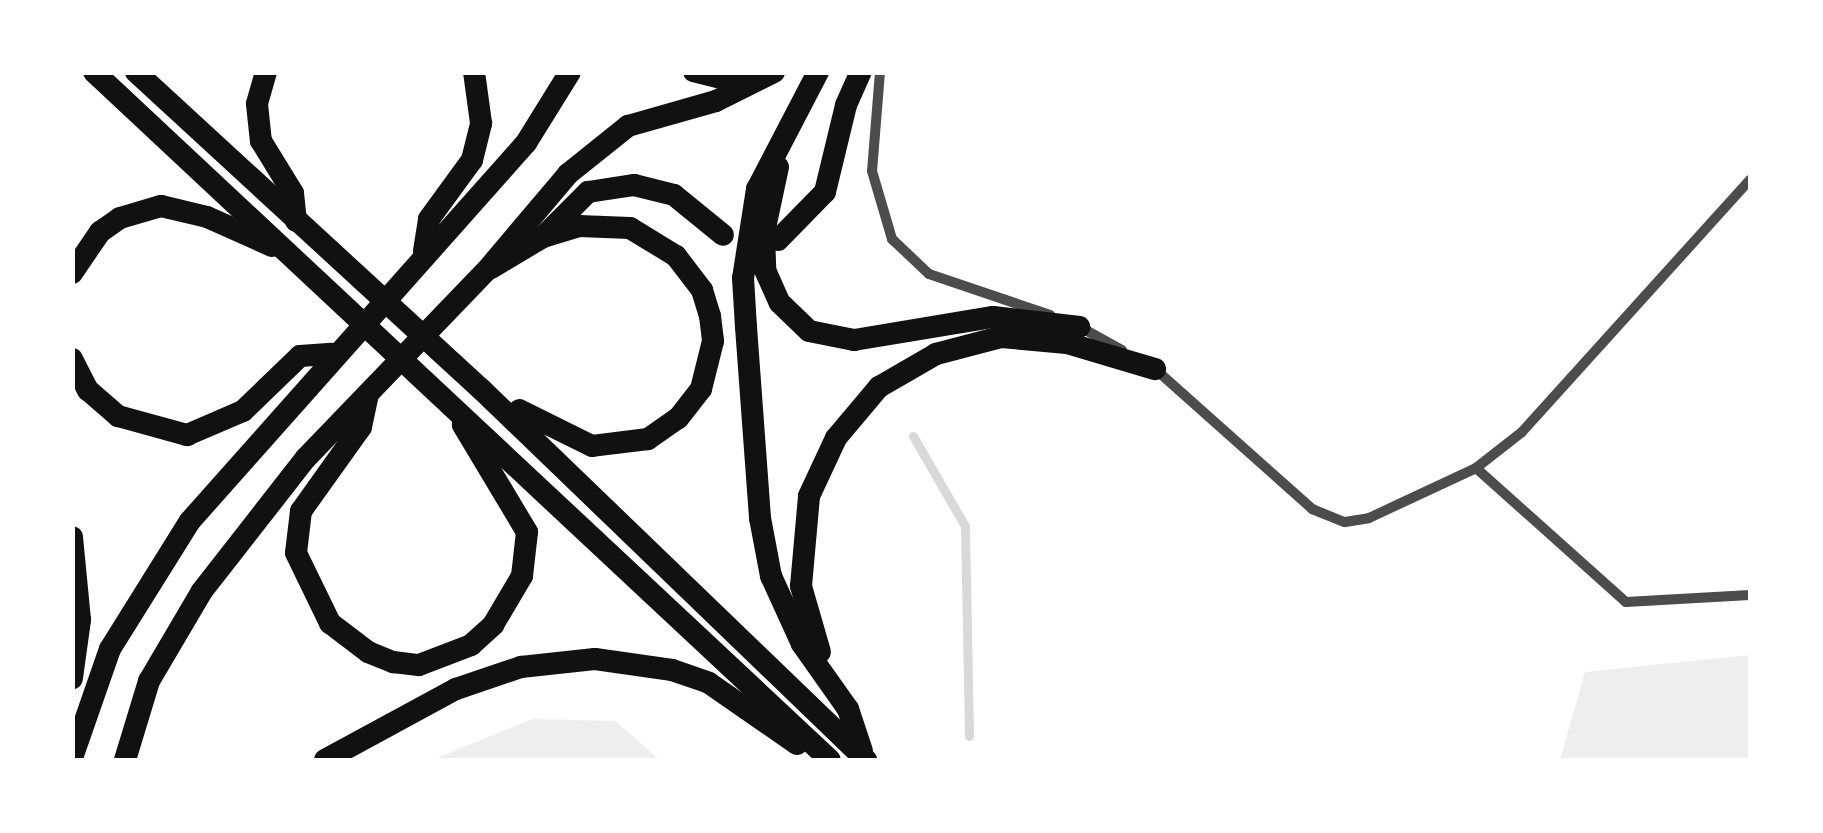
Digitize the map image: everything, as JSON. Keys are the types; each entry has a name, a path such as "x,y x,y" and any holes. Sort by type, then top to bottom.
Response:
{"highway":[{"path":"94,72 826,760"},
{"path":"136,72 481,389 866,760"},
{"path":"266,72 257,104 261,140 293,193 296,221"},
{"path":"424,251 429,219 472,160 481,122 474,72"},
{"path":"72,758 94,683 158,566 332,354 526,143 570,72"},
{"path":"126,760 148,681 172,636 264,509 368,393 487,270 559,184 609,138 651,117 756,86 774,72"},
{"path":"818,72 788,122 758,190 744,278 760,518 779,600 848,709"},
{"path":"778,240 825,192 846,105 860,72"},
{"path":"788,122 764,232 764,270 780,303 809,330 854,340 993,317 1079,327"},
{"path":"487,270 528,252 588,192 634,184 674,195 722,235"},
{"path":"72,273 100,232 120,218 161,206 208,216 239,236 278,248"},
{"path":"481,389 542,427 611,448 664,430 701,389 713,340 710,316 702,290 676,256 643,234 606,224 543,236"},
{"path":"866,760 848,709 812,633 799,559 820,466 852,414 908,368 1002,337 1066,343 1156,369"},
{"path":"72,359 88,390 118,416 187,434 243,411 300,356 332,354"},
{"path":"368,393 361,427 301,512 296,554 330,623 368,652 394,662 419,665 471,645 493,625 522,576 527,532 502,486 470,447 460,417"},
{"path":"72,538 80,620 72,678"},
{"path":"325,760 456,690 521,668 595,659 672,670 709,683 826,760"}],"main road":[{"path":"692,72 722,79 757,72"}],"street":[{"path":"880,72 872,171 892,239 929,274 1079,327 1156,369 1328,518 1369,518 1476,468 1522,432 1750,180"},
{"path":"1476,468 1626,602 1750,595"}],"shaded area":[{"path":"1750,655 1750,760 1560,760 1585,672"},
{"path":"532,719 615,721 660,760 432,760"}],"waterway":[{"path":"913,436 965,526 969,736"}]}
